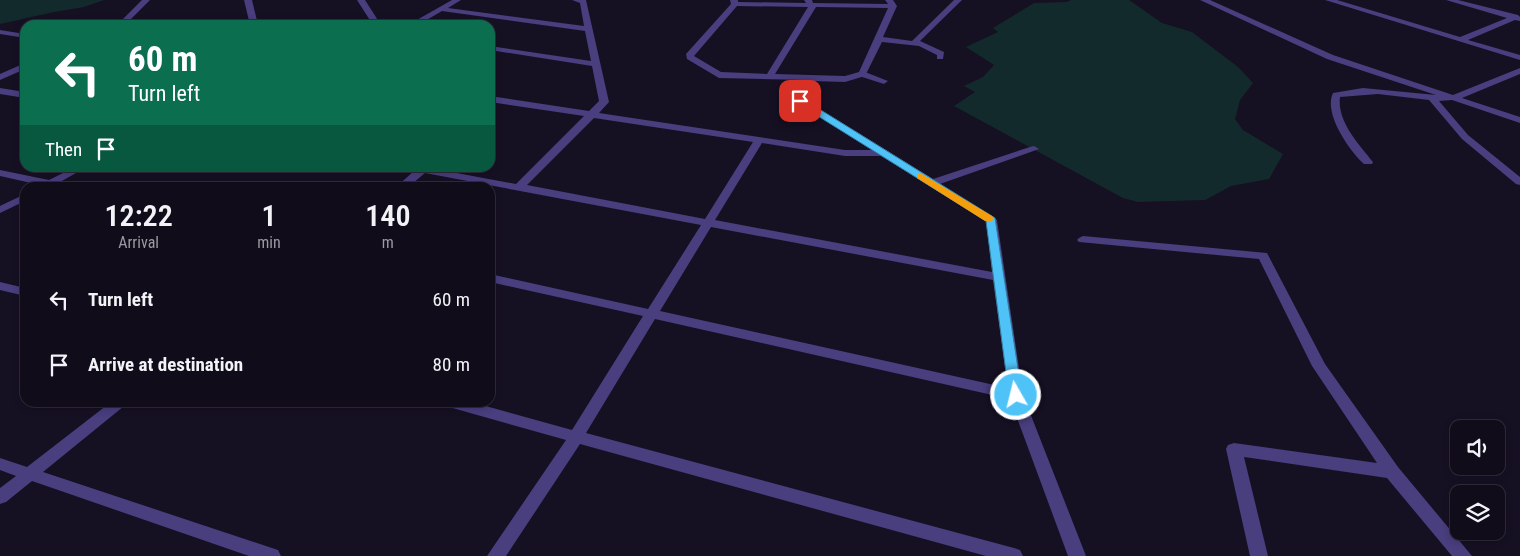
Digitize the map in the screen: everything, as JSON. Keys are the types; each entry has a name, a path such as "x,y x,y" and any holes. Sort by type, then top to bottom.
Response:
{"street":[{"path":"126,20 146,0"},
{"path":"248,0 253,20"},
{"path":"362,0 374,20"},
{"path":"421,20 457,0"},
{"path":"520,186 604,102 583,1 576,0"},
{"path":"914,43 958,0"},
{"path":"1204,0 1330,58 1520,120"},
{"path":"1329,0 1520,58"},
{"path":"1450,0 1518,17"},
{"path":"862,74 879,39 891,3 734,2 690,54 690,57 719,75 845,79 862,74 884,81"},
{"path":"770,76 812,10 810,3"},
{"path":"441,9 588,29"},
{"path":"1461,40 1518,17"},
{"path":"0,32 20,35"},
{"path":"879,39 914,43 933,49 941,54 940,56"},
{"path":"495,49 595,64"},
{"path":"0,77 20,68"},
{"path":"1368,162 1345,136 1334,100 1336,96 1350,91 1454,98 1520,71"},
{"path":"807,78 800,101 992,220 1016,395 1077,556"},
{"path":"0,91 20,95"},
{"path":"1430,97 1465,137 1520,182"},
{"path":"495,100 844,153 884,153"},
{"path":"496,556 576,436 759,140"},
{"path":"932,184 1034,149"},
{"path":"53,182 72,172"},
{"path":"406,182 416,172"},
{"path":"442,172 999,278"},
{"path":"0,173 35,182"},
{"path":"0,210 20,200"},
{"path":"1083,240 1263,256 1319,366 1392,472 1463,556"},
{"path":"495,279 653,312 1016,395"},
{"path":"0,286 20,291"},
{"path":"0,497 116,407"},
{"path":"468,407 1014,556"},
{"path":"1259,556 1234,449 1392,472"},
{"path":"0,464 272,556"}],"green space":[{"path":"0,0 104,0 84,7 0,24"},
{"path":"1071,0 1129,0 1162,23 1192,32 1238,67 1253,83 1240,100 1235,119 1243,130 1283,154 1269,179 1231,186 1205,200 1138,202 1123,198 954,106 975,92 964,86 983,77 994,65 966,47 998,32 993,28 1034,3 1067,2"}],"slow traffic":[{"path":"920,176 989,218"}],"route":[{"path":"800,101 992,220 1016,395"}]}
